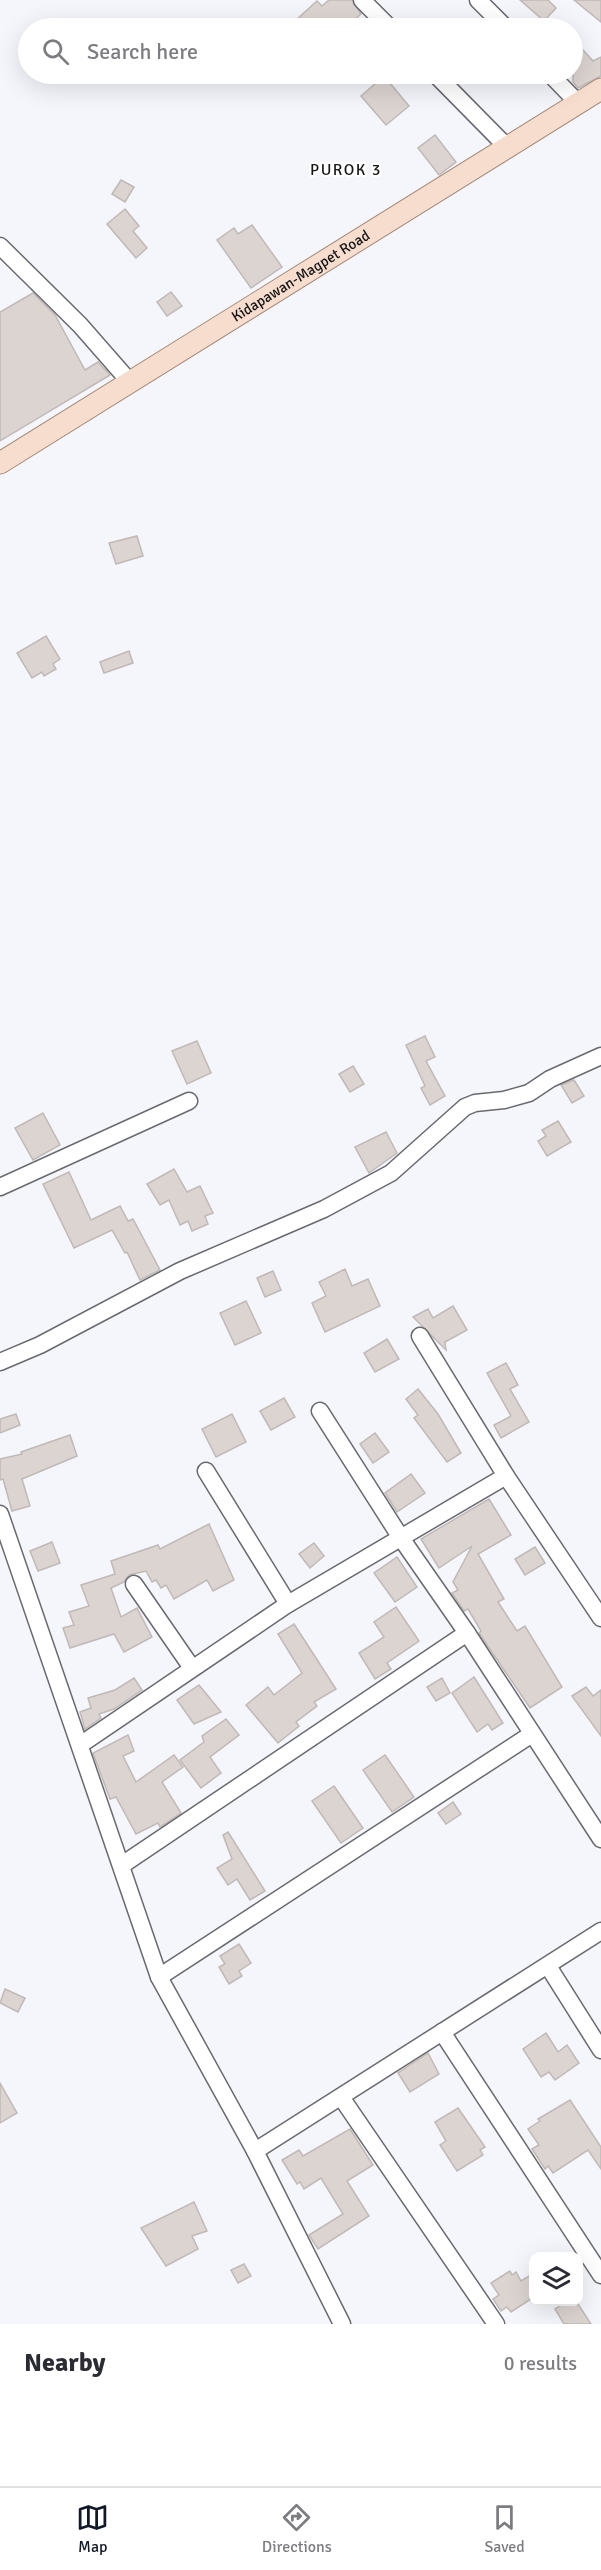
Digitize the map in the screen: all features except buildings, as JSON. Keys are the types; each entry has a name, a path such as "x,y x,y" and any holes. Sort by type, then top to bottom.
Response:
{"main road":[{"name":"Kidapawan-Magpet Road","path":"0,463 601,89"}],"street":[{"path":"362,0 380,18"},
{"path":"478,0 496,18"},
{"path":"445,84 507,147"},
{"path":"560,84 578,103"},
{"path":"0,246 80,326 129,381"},
{"path":"0,1362 40,1345 180,1271 324,1209 390,1173 465,1107 529,1093 550,1079 601,1056"},
{"path":"0,1187 189,1101"},
{"path":"420,1336 506,1476 601,1618"},
{"path":"320,1412 400,1538 467,1633 601,1839"},
{"path":"206,1471 288,1604"},
{"path":"80,1745 288,1604 506,1476"},
{"path":"0,1514 159,1977 255,2151 342,2324"},
{"path":"134,1584 192,1668"},
{"path":"122,1865 467,1633"},
{"path":"159,1977 532,1734"},
{"path":"255,2151 601,1931"},
{"path":"548,1966 601,2050"},
{"path":"442,2032 601,2275"},
{"path":"341,2097 496,2324"}],"district":[{"name":"PUROK 3","path":"346,170"}]}
